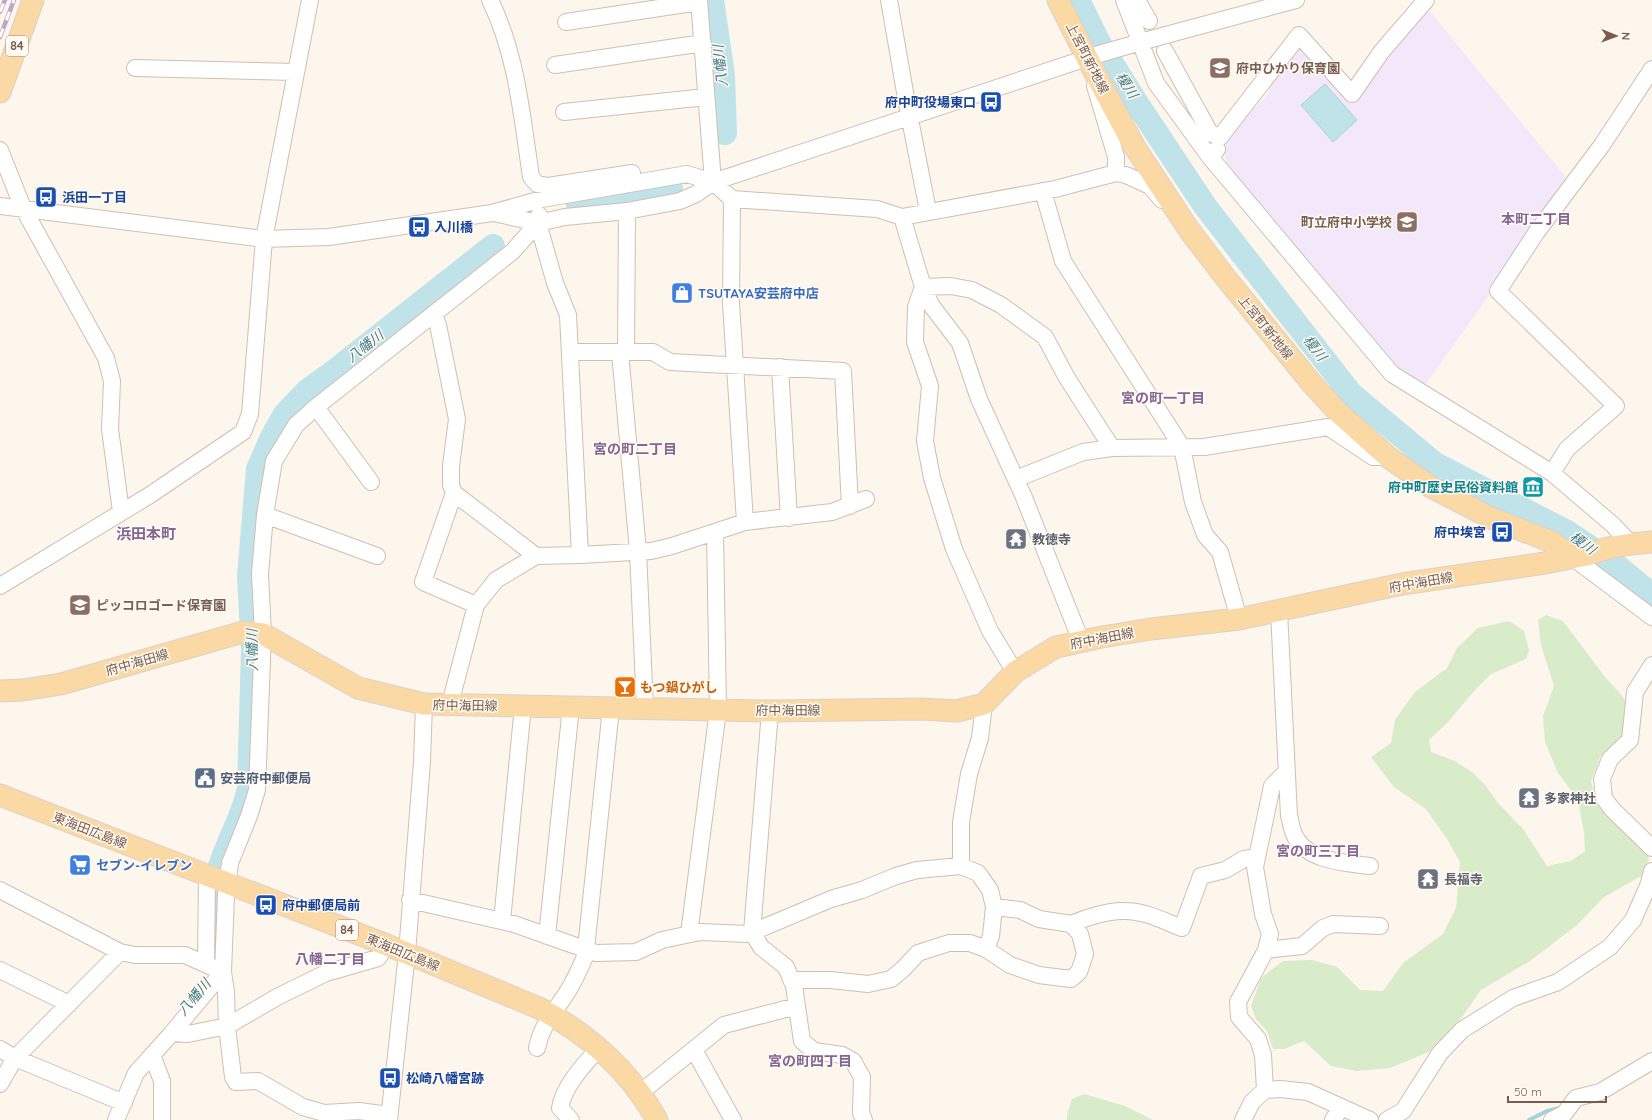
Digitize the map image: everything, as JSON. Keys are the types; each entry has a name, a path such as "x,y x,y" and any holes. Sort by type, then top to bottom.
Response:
{"main road":[{"name":"84","path":"0,92 33,0"},
{"name":"上宮町新地線","path":"1058,0 1093,56 1134,146 1189,230 1225,277 1313,385 1339,413 1388,457 1431,487 1490,518 1552,542 1579,556"},
{"name":"府中海田線","path":"0,691 23,690 60,684 240,632 263,634 358,688 424,704 770,711 922,709 957,711 984,704 1015,672 1056,647 1151,629 1239,619 1402,584 1545,563 1608,548 1652,542"},
{"name":"東海田広島線","path":"0,795 387,945 522,1000 551,1014 580,1033 599,1048 624,1073 657,1120"}],"street":[{"path":"0,586 150,495 243,432 250,414 264,239 310,0"},
{"path":"490,0 498,15 515,70 531,176 537,184 548,186 637,172 640,183"},
{"path":"889,0 909,117 928,211"},
{"path":"1124,0 1156,84 1209,156 1392,374 1552,473 1613,525 1630,544"},
{"path":"1137,0 1149,21"},
{"path":"492,213 538,223 565,217 627,210 680,201 696,194 713,182 1093,56 1296,0"},
{"path":"1209,156 1216,151 1220,137 1299,35 1352,94 1382,51 1426,0"},
{"path":"566,22 699,1 713,182"},
{"path":"555,65 703,43"},
{"path":"1165,51 1210,133 1220,137"},
{"path":"1093,56 1116,157 1116,173"},
{"path":"135,68 296,72"},
{"path":"1552,473 1567,449 1616,406 1498,291 1536,233 1602,145 1652,69"},
{"path":"564,112 706,97"},
{"path":"0,150 23,208 106,358 112,381 110,429 121,512"},
{"path":"0,206 264,239 329,237 492,213 542,200 687,174 713,182 732,199 877,209 902,217 1043,191 1116,173 1126,175 1150,186 1189,230"},
{"path":"1043,191 1063,261 1182,447 1192,502 1205,535 1220,552 1239,619"},
{"path":"732,199 731,303 745,522"},
{"path":"542,200 538,223 554,282 568,315 580,555"},
{"path":"627,210 623,352 638,552 645,709"},
{"path":"902,217 923,287 931,305 960,343 979,399 1016,479 1052,564 1081,642"},
{"path":"424,704 422,762 407,953 389,1117 359,1111 324,1113 303,1107 258,1081 236,1082 227,1026 226,992 223,972 228,884 230,863 249,816 256,790 263,634 260,574 266,515 274,461 296,425 316,407 512,252 538,223"},
{"path":"923,287 951,286 972,290 1001,305 1045,337 1067,378 1112,448"},
{"path":"923,287 916,307 915,342 930,386 924,441 932,478 954,549 990,631 1015,672"},
{"path":"434,315 438,325 457,419 451,466 451,485 454,493 536,556"},
{"path":"571,352 653,352 670,362 843,371 850,506"},
{"path":"780,368 790,518"},
{"path":"316,407 371,482"},
{"path":"1016,479 1083,452 1112,448 1204,447 1328,427 1373,456 1388,457"},
{"path":"454,493 423,582 476,606"},
{"path":"450,704 476,606 496,580 536,556 651,551 672,546 745,522 832,512 866,499"},
{"path":"266,515 377,556"},
{"path":"689,934 718,710 715,532"},
{"path":"1579,556 1652,617"},
{"path":"1279,611 1289,816 1294,834 1303,848 1337,862 1370,866"},
{"path":"1652,666 1635,692 1630,740 1610,759 1602,778 1604,798 1612,809 1652,848"},
{"path":"961,866 960,822 969,774 980,738 984,704"},
{"path":"502,921 523,706"},
{"path":"547,936 571,707"},
{"path":"537,1048 539,1038 551,1014 572,984 587,949 611,708"},
{"path":"770,711 752,932 761,947 786,967 794,986 802,1041 814,1051 842,1055 852,1061 862,1077 861,1113 864,1120"},
{"path":"1265,1090 1263,1055 1258,1040 1240,1017 1238,1002 1266,950 1270,934 1263,914 1254,867 1272,786 1287,771"},
{"path":"994,907 1020,910 1038,918 1071,924 1086,917 1125,911 1149,915 1182,928 1201,876 1225,870 1244,859 1257,857"},
{"path":"410,900 502,921 596,953 636,952 662,940 700,932 748,934 830,899 862,890 896,876 917,870 961,866 978,873 990,890 994,907 991,936 986,949"},
{"path":"1387,1120 1403,1111 1440,1053 1462,1030 1513,998 1558,982 1610,947 1633,920 1648,886 1652,871"},
{"path":"206,964 207,876"},
{"path":"0,890 120,952 135,955 185,954 223,972"},
{"path":"791,980 830,980 868,984 891,979 918,953 949,943 970,943 986,949 1010,966 1039,975 1071,979 1079,972 1084,954 1080,934 1071,924"},
{"path":"1266,950 1302,946 1323,928 1333,924 1380,926"},
{"path":"172,1033 188,1034 227,1026 279,996 326,973 378,958 387,945"},
{"path":"0,1084 15,1058 120,952"},
{"path":"0,970 69,1004"},
{"path":"116,1120 136,1073 223,972"},
{"path":"640,1094 724,1025 797,1006"},
{"path":"571,1120 560,1108 561,1098 579,1071 599,1048"},
{"path":"0,1049 15,1058 124,1103"},
{"path":"694,1050 733,1120"},
{"path":"152,1055 162,1081 162,1120"},
{"path":"1552,1120 1564,1114 1576,1098 1600,1092 1652,1061"},
{"path":"1243,1120 1252,1102 1265,1090 1280,1089 1308,1092 1337,1114 1370,1120"}],"shaded area":[{"name":"町立府中小学校","path":"1427,8 1570,182 1423,388 1390,366 1226,163 1223,142 1248,107 1256,107 1270,91 1264,84 1298,46 1304,45 1354,103 1388,54"}],"green space":[{"path":"1546,615 1563,621 1605,677 1624,698 1629,717 1625,737 1600,757 1591,781 1596,802 1610,812 1645,847 1649,859 1643,875 1604,897 1577,925 1530,961 1481,990 1455,1027 1429,1052 1390,1068 1357,1071 1331,1066 1304,1041 1284,1049 1273,1049 1267,1031 1256,1019 1251,1006 1261,978 1283,961 1312,960 1337,967 1360,990 1383,991 1403,963 1443,934 1456,908 1460,862 1447,839 1426,809 1394,787 1371,757 1391,743 1395,720 1415,692 1447,668 1457,648 1478,628 1509,621 1524,631 1529,650 1526,659 1491,674 1474,691 1448,722 1429,740 1431,752 1455,761 1473,773 1485,785 1498,803 1523,829 1547,866 1571,861 1585,851 1584,833 1578,800 1558,773 1545,742 1543,716 1554,686 1541,645 1538,620"},
{"path":"1084,1094 1125,1106 1153,1120 1067,1120 1067,1114 1072,1099"}],"water":[{"path":"1325,84 1357,120 1333,142 1301,105"}],"waterway":[{"name":"八幡川","path":"712,0 723,75 725,133"},
{"name":"榎川","path":"1078,0 1098,41 1138,105 1205,206 1351,394 1435,464 1567,532 1612,562 1652,595"},
{"name":"八幡川","path":"578,205 653,195 671,189"},
{"name":"八幡川","path":"214,952 218,873 225,851 243,810 249,788 253,650 249,576 258,469 272,437 285,414 307,391 336,370 493,246"},
{"path":"1529,1120 1547,1111 1560,1108"}],"railway":[{"path":"0,12 5,0"},
{"path":"0,37 14,0"}],"place":[{"name":"府中ひかり保育園","path":"1220,68"},
{"name":"府中町役場東口","path":"991,102"},
{"name":"浜田一丁目","path":"46,197"},
{"name":"町立府中小学校","path":"1407,222"},
{"name":"入川橋","path":"419,227"},
{"name":"TSUTAYA安芸府中店","path":"682,293"},
{"name":"府中町歴史民俗資料館","path":"1533,487"},
{"name":"府中埃宮","path":"1502,532"},
{"name":"教徳寺","path":"1016,539"},
{"name":"ピッコロゴード保育園","path":"80,605"},
{"name":"もつ鍋ひがし","path":"625,687"},
{"name":"安芸府中郵便局","path":"205,778"},
{"name":"多家神社","path":"1529,798"},
{"name":"セブン-イレブン","path":"80,865"},
{"name":"長福寺","path":"1428,879"},
{"name":"府中郵便局前","path":"266,905"},
{"name":"松崎八幡宮跡","path":"390,1078"}],"district":[{"name":"本町二丁目","path":"1536,219"},
{"name":"宮の町一丁目","path":"1163,398"},
{"name":"宮の町二丁目","path":"635,449"},
{"name":"浜田本町","path":"146,534"},
{"name":"宮の町三丁目","path":"1318,851"},
{"name":"八幡二丁目","path":"330,959"},
{"name":"宮の町四丁目","path":"810,1061"}]}
